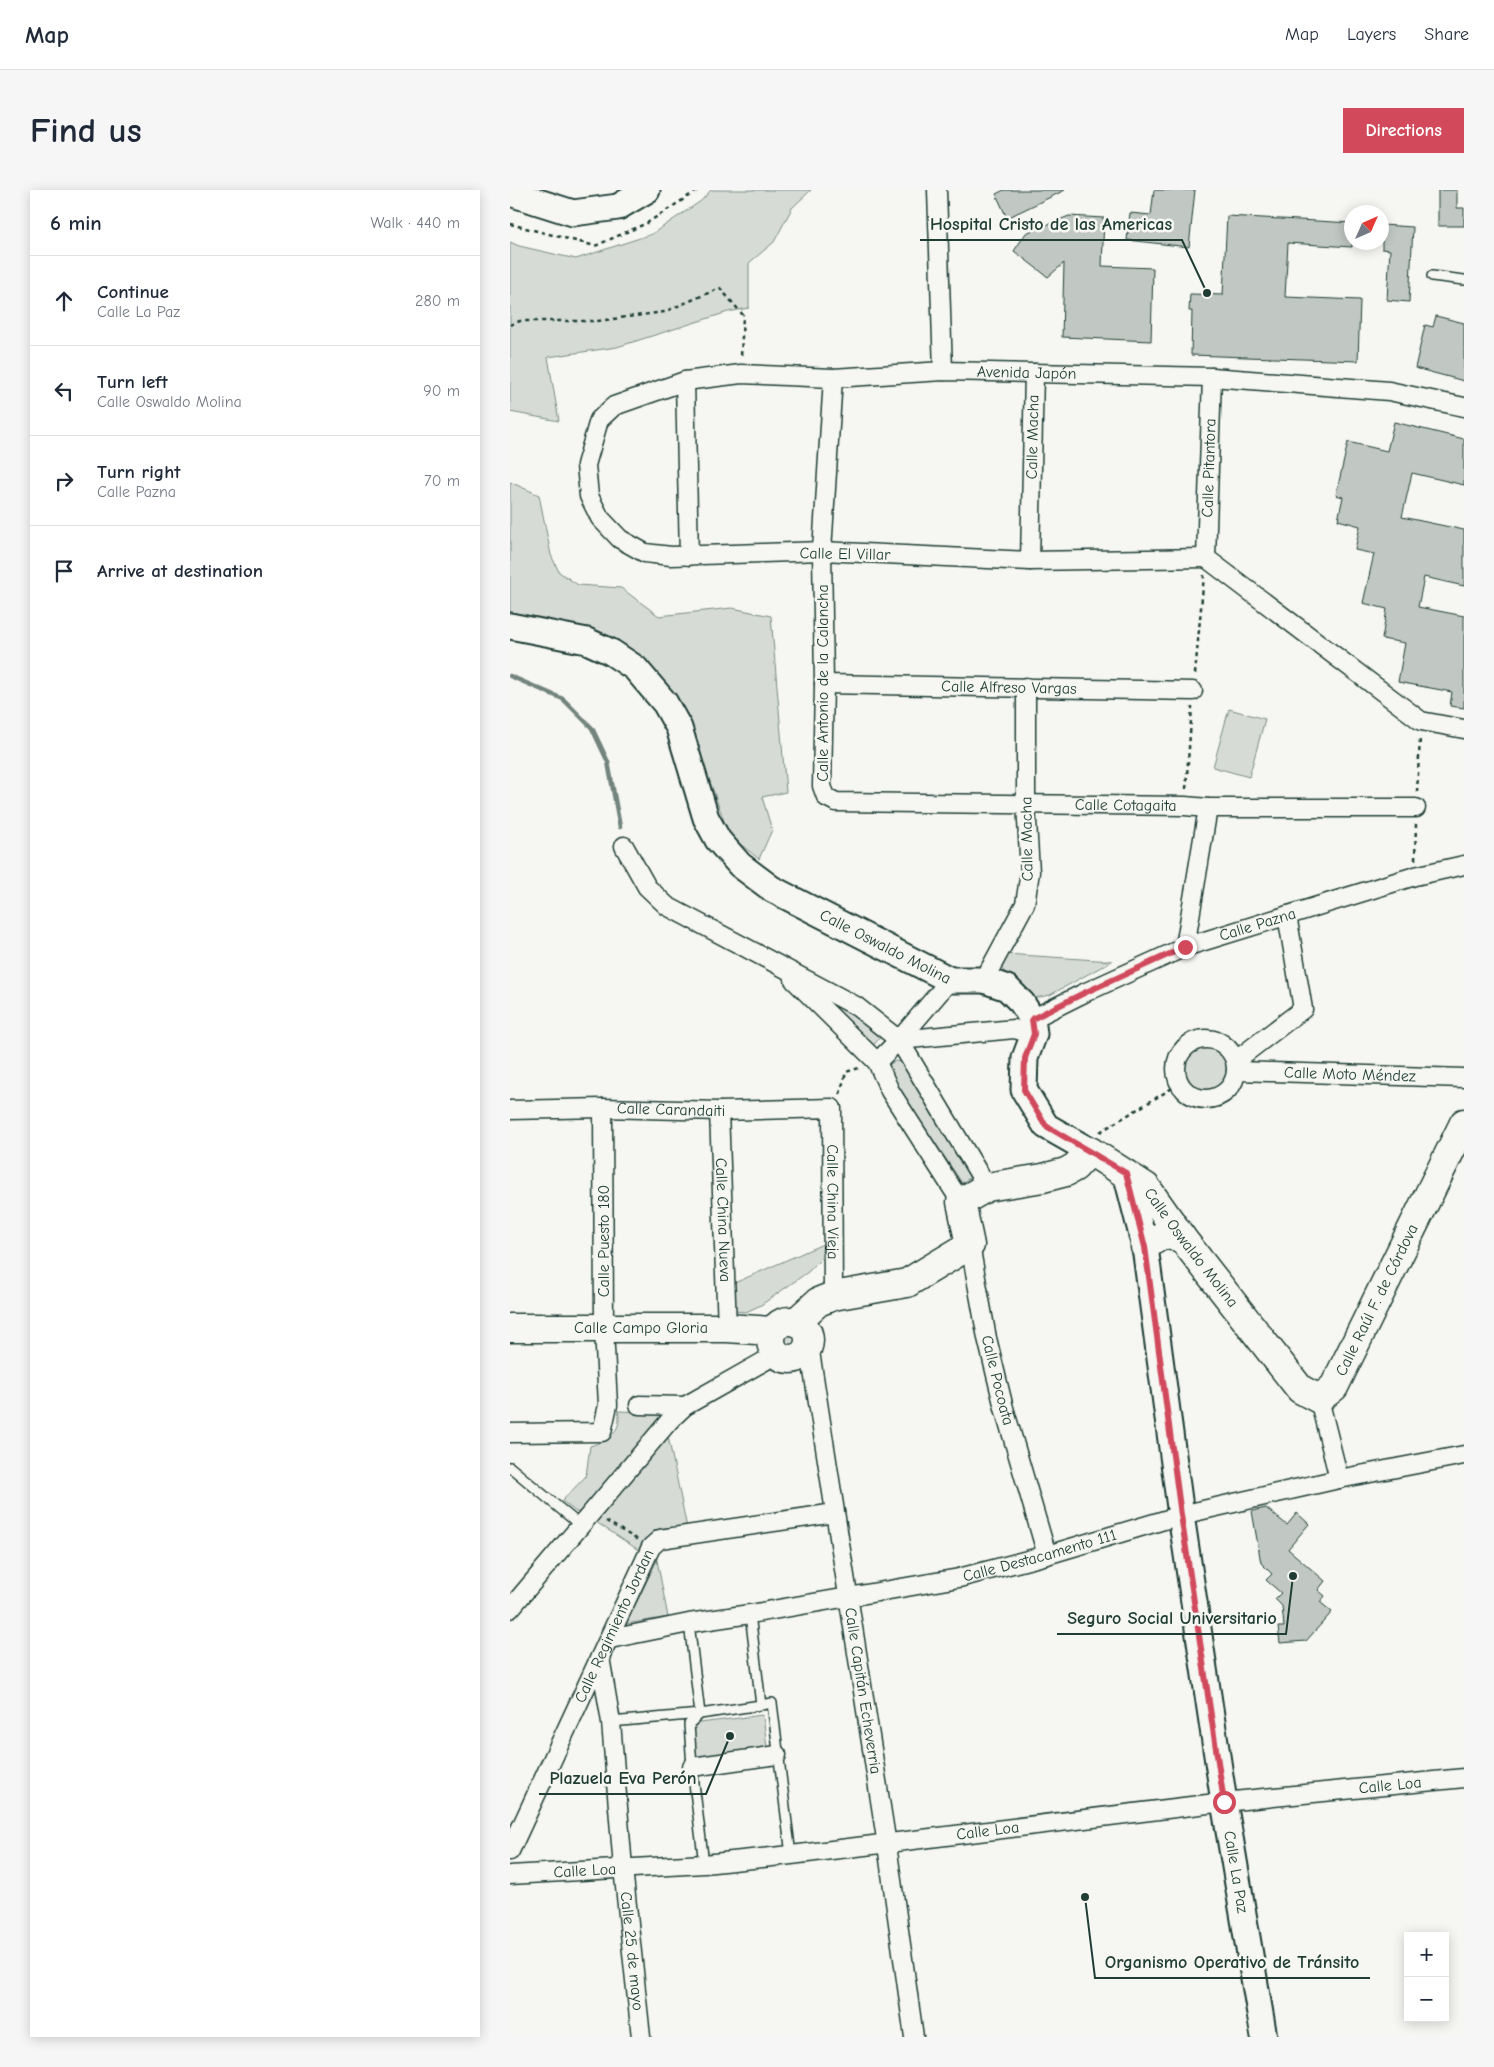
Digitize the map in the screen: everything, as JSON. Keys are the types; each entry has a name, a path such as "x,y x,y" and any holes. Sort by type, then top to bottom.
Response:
{"main road":[{"path":"510,193 574,213 618,207 647,190"},
{"name":"Calle Oswaldo Molina","path":"510,626 587,641 611,652 635,668 665,703 679,728 706,818 718,840 740,865 772,889 950,980 984,980 1007,988 1022,1003 1033,1026 1025,1058 1024,1090 1046,1126 1126,1173 1146,1187 1182,1238 1300,1389 1319,1399"},
{"name":"Calle Raúl F. de Córdova","path":"1319,1399 1334,1387 1464,1123"},
{"path":"961,1202 987,1187 1043,1178 1066,1172 1075,1167 1085,1148"},
{"name":"Calle La Paz","path":"1126,1173 1145,1247 1181,1515 1224,1802 1264,2037"},
{"name":"Calle Pocoata","path":"961,1202 970,1245"},
{"path":"1145,1247 1162,1235 1168,1234 1182,1238"},
{"path":"797,1321 818,1302 833,1296 906,1283 970,1245"},
{"path":"786,1320 797,1321 808,1332 809,1345 801,1356 789,1359 774,1343 780,1323 786,1320"},
{"name":"Calle Campo Gloria","path":"510,1328 727,1328 774,1343"}],"street":[{"path":"936,190 943,370"},
{"name":"Avenida Japón","path":"599,420 614,406 685,381 741,374 833,378 943,370 1212,377 1389,391 1464,407"},
{"name":"Calle Macha","path":"1030,561 1034,373"},
{"name":"Calle Pitantora","path":"1206,558 1212,377"},
{"name":"Calle Antonio de la Calancha","path":"833,378 822,551 824,684 822,786 826,797 836,802"},
{"path":"685,381 688,556"},
{"name":"Calle El Villar","path":"599,420 586,465 589,496 600,518 620,538 645,553 688,556 822,551 1030,561 1206,558"},
{"path":"1206,558 1421,721 1464,729"},
{"name":"Calle Alfreso Vargas","path":"824,684 1193,691"},
{"name":"Calle Macha","path":"984,980 1025,904 1030,872 1026,804 1026,687"},
{"name":"Calle Cotagaita","path":"836,802 1185,806 1208,808 1416,808"},
{"path":"1185,947 1208,808"},
{"path":"624,846 647,887 667,906 856,1006 899,1040 987,1187"},
{"name":"Calle Pazna","path":"1033,1026 1084,993 1185,947 1415,876 1464,865"},
{"path":"1236,1066 1231,1051 1224,1044 1214,1039 1204,1038 1194,1040 1185,1046 1175,1064 1179,1084 1185,1092 1194,1097 1213,1099 1229,1089 1236,1066 1303,1010 1287,916"},
{"path":"780,965 877,1062 890,1091 961,1202"},
{"path":"877,1062 899,1040 950,980"},
{"path":"899,1040 1033,1026"},
{"name":"Calle Moto Méndez","path":"1236,1066 1464,1078"},
{"name":"Calle Carandaiti","path":"510,1110 603,1108 719,1111 832,1108"},
{"name":"Calle Puesto 180","path":"510,1433 602,1432 608,1405 604,1329 603,1108"},
{"name":"Calle China Vieja","path":"832,1108 833,1296"},
{"name":"Calle China Nueva","path":"719,1111 727,1328"},
{"name":"Calle Pocoata","path":"970,1245 987,1338 1004,1408 1047,1555"},
{"path":"510,1609 670,1420 685,1406 774,1343"},
{"name":"Calle Capitán Echeverria","path":"809,1345 887,1845 914,2037"},
{"path":"1319,1399 1339,1478"},
{"path":"638,1406 685,1406"},
{"name":"Calle Destacamento 111","path":"610,1639 689,1623 959,1578 1047,1555 1181,1515 1339,1478 1464,1455"},
{"name":"Calle Regimiento Jordan","path":"510,1851 610,1639 651,1547 660,1540 835,1513"},
{"name":"Calle 25 de mayo","path":"600,1657 611,1722 623,1868 641,2037"},
{"path":"692,1767 778,1755"},
{"name":"Calle Loa","path":"510,1875 704,1864 887,1845 1224,1802 1464,1778"}],"lane":[{"path":"1432,276 1464,280"},
{"path":"510,1467 586,1519"},
{"path":"750,1614 761,1705"},
{"path":"689,1623 700,1714"},
{"path":"611,1722 700,1714 772,1703 791,1855"},
{"path":"700,1714 689,1724 692,1767 704,1864"}],"path":[{"path":"510,325 520,321 598,321 664,312 720,288 743,315 741,374"},
{"path":"832,1108 840,1104 840,1094 846,1072 877,1062"},
{"path":"1085,1148 1179,1084"},
{"path":"586,1519 651,1547"}],"shaded area":[{"path":"711,190 811,190 792,208 774,242 749,263 749,308 728,312 617,347 548,357 559,421 510,412 510,242 519,246 576,259 652,234 701,201"},
{"path":"510,482 539,495 551,555 559,572 578,585 621,588 659,616 732,608 771,616 786,792 762,797 772,830 759,859 729,835 684,709 644,660 601,633 543,618 510,612"},
{"path":"1229,709 1265,719 1249,777 1213,767"},
{"path":"1005,954 1112,961 1050,995 1030,999 1002,969"},
{"path":"829,998 883,1034 872,1047 827,1002"},
{"path":"1201,1048 1211,1048 1225,1058 1229,1071 1225,1084 1219,1090 1211,1094 1201,1094 1187,1084 1183,1076 1183,1066 1193,1052"},
{"path":"895,1061 902,1062 971,1177 962,1183 888,1072 890,1064"},
{"path":"823,1244 821,1259 808,1272 761,1305 746,1312 733,1311 730,1285"},
{"path":"788,1327 800,1331 803,1339 798,1350 792,1352 781,1348 778,1343 784,1328"},
{"path":"618,1411 665,1413 582,1512 576,1512 562,1501 586,1476 590,1446 608,1438 616,1430 619,1418"},
{"path":"668,1436 687,1528 658,1529 649,1536 640,1551 596,1522"},
{"path":"657,1560 668,1617 626,1624"},
{"path":"763,1715 767,1748 697,1757 692,1724"}],"building":[{"path":"1004,190 1065,190 1007,218 996,194"},
{"path":"1154,190 1195,190 1189,247 1127,240 1130,213 1151,215"},
{"path":"1438,190 1457,190 1457,208 1464,208 1464,226 1438,226"},
{"path":"1069,216 1104,218 1102,266 1153,268 1151,341 1062,337 1064,263 1048,277 1014,251 1026,233"},
{"path":"1227,216 1344,223 1344,246 1288,243 1285,297 1360,300 1358,361 1191,355 1192,311 1189,311 1190,294 1223,295"},
{"path":"1389,225 1413,227 1409,302 1387,300 1390,250"},
{"path":"1436,316 1464,323 1464,381 1415,368 1425,325 1433,327"},
{"path":"1394,422 1464,439 1464,485 1412,473 1402,517 1464,530 1464,586 1424,577 1418,607 1464,616 1464,708 1450,706 1452,692 1398,682 1405,643 1382,639 1387,609 1363,603 1374,554 1355,550 1360,526 1338,520 1343,497 1336,495 1348,442 1387,451"},
{"path":"1266,1508 1287,1525 1297,1513 1309,1524 1288,1549 1325,1581 1318,1590 1325,1596 1320,1602 1332,1612 1306,1641 1280,1643 1278,1627 1284,1627 1282,1606 1275,1599 1281,1593 1266,1580 1272,1574 1261,1563 1252,1511"}],"waterway":[{"path":"510,676 563,699 592,728 608,762 620,827"}],"place":[{"name":"Hospital Cristo de las Americas","path":"1207,293"},
{"name":"Seguro Social Universitario","path":"1293,1576"},
{"name":"Plazuela Eva Perón","path":"730,1736"},
{"name":"Organismo Operativo de Tránsito","path":"1085,1897"}],"route":[{"path":"1185,947 1032,1019 1034,1034 1025,1058 1024,1090 1046,1126 1126,1173 1145,1247 1181,1515 1224,1802"}]}
